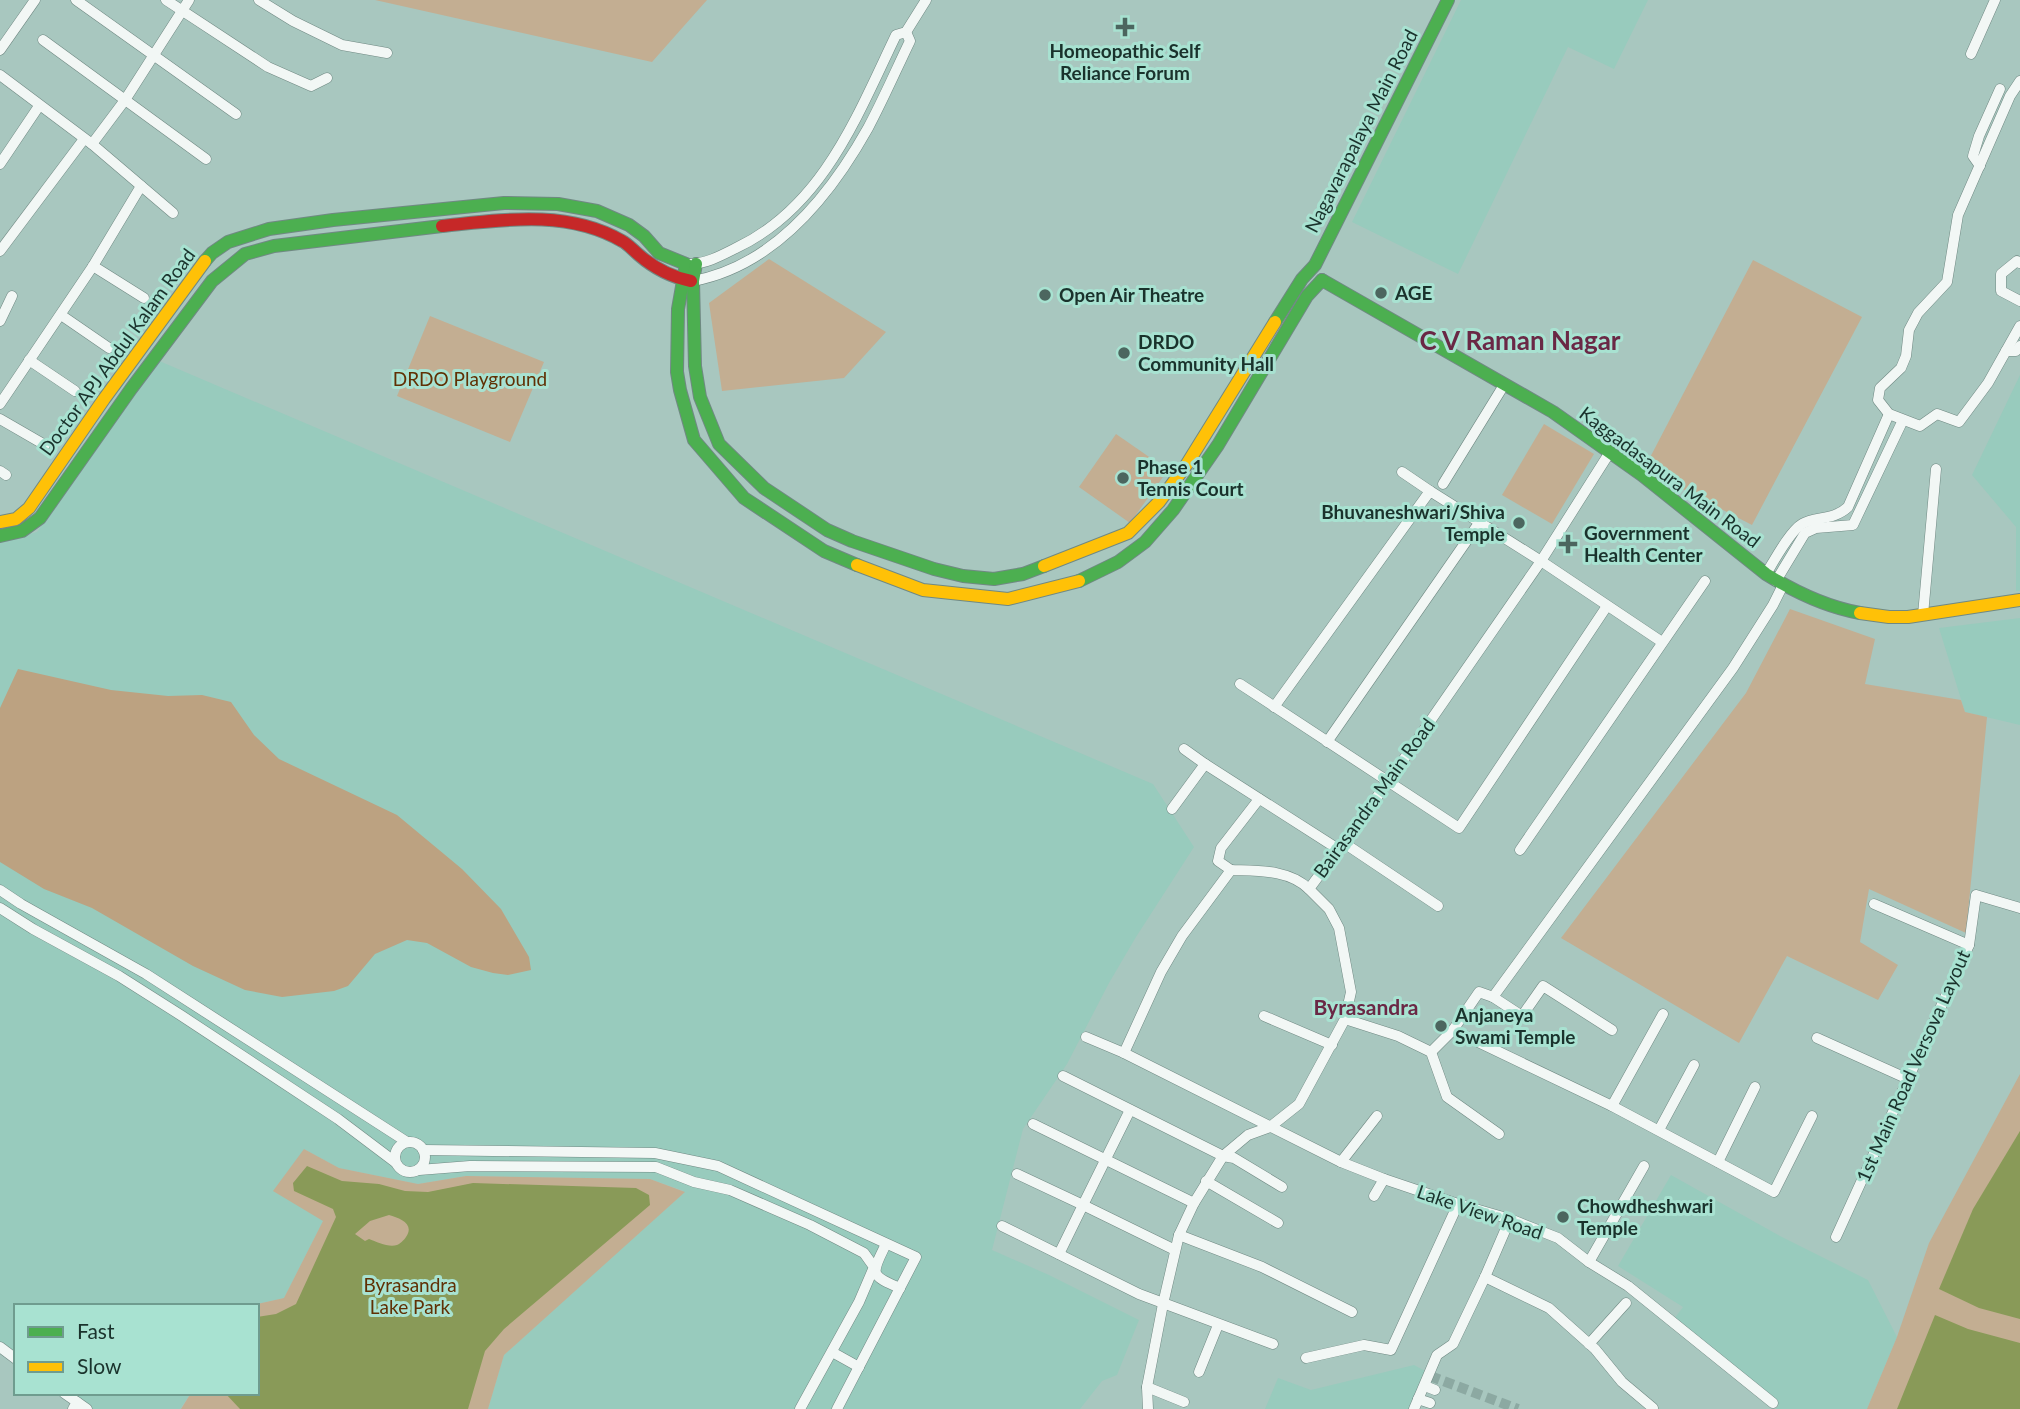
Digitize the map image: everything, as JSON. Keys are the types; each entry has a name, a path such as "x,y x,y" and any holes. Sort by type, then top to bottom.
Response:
{"street":[{"path":"76,0 236,114"},
{"path":"166,0 268,67 311,86 327,78"},
{"path":"0,251 88,141 125,100 189,0"},
{"path":"260,0 293,22 342,45 387,53"},
{"path":"926,0 906,32 896,34 839,150 818,181 790,212 762,235 714,258 691,264 678,309 677,372 694,440 744,498 781,524 824,551 923,590 1008,599 1087,578 1118,562 1145,542 1173,510 1218,445 1307,296 1322,280 1315,265"},
{"name":"Nagavarapalaya Main Road","path":"688,281 695,366 703,406 719,444 764,488 827,530 878,551 963,576 994,579 1023,574 1128,533 1159,502 1204,438 1302,279 1315,265 1448,0"},
{"path":"1971,54 1995,0"},
{"path":"0,50 33,1"},
{"path":"0,536 13,536 23,532 40,518 131,389 212,281 245,254 274,246 515,218 554,219 623,240 651,266 667,275 688,281 707,278 773,246 795,227 842,170 869,127 910,41 906,32"},
{"path":"43,40 206,159"},
{"path":"0,75 88,141 173,213"},
{"path":"874,80 888,86"},
{"path":"2020,81 2010,96 1958,215 1947,282 1918,313 1909,330 1906,356 1901,368 1880,388 1878,400 1889,414 1920,426 1937,414 1959,422 1988,383 2020,326"},
{"path":"1980,166 1973,156 2000,89"},
{"path":"0,164 39,106"},
{"path":"0,404 93,266 141,186"},
{"name":"Doctor APJ Abdul Kalam Road","path":"0,522 11,523 29,508 198,269 212,253 228,242 269,229 333,220 504,203 558,204 597,211 629,225 644,236 659,253 691,264"},
{"path":"2020,263 2017,261 2001,274 2001,291 2020,302"},
{"path":"93,266 144,298"},
{"name":"Kaggadasapura Main Road","path":"1322,280 1553,412 1643,475 1775,580 1810,597 1860,614 1906,617 2020,600"},
{"path":"0,321 12,296"},
{"path":"61,315 108,348"},
{"path":"2006,351 2016,351 2020,346"},
{"path":"29,360 75,391"},
{"path":"1443,484 1504,385"},
{"path":"1493,997 1733,668 1773,606 1775,580 1788,538 1801,524 1841,513 1848,507 1889,414"},
{"path":"0,419 45,445"},
{"path":"1775,580 1805,533 1816,528 1853,524 1903,420"},
{"path":"1204,438 1218,445"},
{"name":"Bairasandra Main Road","path":"1148,1409 1147,1387 1175,1250 1194,1203 1223,1156 1248,1135 1270,1127 1299,1104 1345,1019 1351,992 1339,928 1329,909 1309,889 1388,782 1541,561 1610,452"},
{"path":"1923,615 1936,469"},
{"path":"1402,472 1662,642"},
{"path":"1274,706 1430,491"},
{"path":"1327,741 1479,523"},
{"path":"1520,850 1705,581"},
{"path":"1240,684 1459,828 1607,606"},
{"path":"1184,749 1259,799 1438,906"},
{"path":"1172,809 1205,764"},
{"path":"1259,799 1221,848 1218,861 1231,870 1279,874 1302,882 1309,889"},
{"path":"1124,1053 1161,972 1182,936 1231,870"},
{"path":"0,890 146,974 407,1142 416,1143 423,1150 425,1158 419,1170"},
{"name":"1st Main Road Versova Layout","path":"1836,1237 1969,945 1976,895 2020,908"},
{"path":"1874,904 1969,945"},
{"path":"0,908 119,976 182,1016 338,1119 395,1162 400,1170 415,1172 470,1166 656,1167 730,1190 810,1225 864,1253 876,1275 900,1288"},
{"path":"1431,1052 1453,1030 1479,992 1493,997 1522,1016 1543,986 1612,1030"},
{"path":"1612,1106 1663,1014"},
{"path":"1264,1016 1332,1045"},
{"path":"1345,1019 1398,1036 1431,1052 1447,1097 1499,1134"},
{"path":"1453,1030 1660,1130 1774,1192 1812,1116"},
{"path":"1086,1037 1124,1053 1270,1127"},
{"path":"1817,1038 1908,1079"},
{"path":"1660,1130 1694,1065"},
{"path":"1062,1076 1223,1156 1234,1158 1282,1187"},
{"path":"1718,1162 1755,1087"},
{"path":"1059,1254 1130,1110"},
{"path":"1341,1162 1377,1116"},
{"path":"1033,1124 1194,1203"},
{"name":"Lake View Road","path":"1270,1127 1341,1162 1384,1179 1510,1219 1558,1238 1589,1262 1628,1286 1773,1403"},
{"path":"395,1162 398,1147 407,1142"},
{"path":"423,1150 655,1153 718,1166 916,1257 837,1409"},
{"path":"1589,1262 1644,1166"},
{"path":"1017,1174 1175,1250"},
{"path":"1374,1196 1384,1179"},
{"path":"1206,1181 1278,1223"},
{"path":"1306,1358 1364,1345 1391,1350 1458,1204"},
{"path":"1419,1398 1437,1355 1453,1345 1510,1219"},
{"path":"1002,1226 1139,1294 1273,1344"},
{"path":"1179,1235 1262,1267 1352,1312"},
{"path":"800,1409 859,1302 886,1244"},
{"path":"1485,1277 1549,1308 1589,1344 1622,1382 1653,1409"},
{"path":"1589,1344 1626,1303"},
{"path":"1199,1372 1218,1325"},
{"path":"832,1352 859,1367"},
{"path":"1147,1387 1184,1402"},
{"path":"1419,1398 1433,1396"},
{"path":"75,1406 87,1409"}],"shaded area":[{"path":"1461,0 1648,0 1614,69 1568,47 1458,274 1352,222"},
{"path":"157,360 1153,784 1194,847 1109,983 1067,1064 1023,1129 992,1250 1139,1320 1117,1375 1102,1381 1080,1409 488,1409 504,1355 684,1191 650,1179 466,1176 418,1184 339,1168 304,1149 323,1221 284,1298 257,1304 14,1304 14,1354 0,1343 0,541 37,532"},
{"path":"2020,375 2020,591 2016,591 2016,527 1972,475"},
{"path":"2020,618 2020,725 1965,712 1939,628"},
{"path":"18,669 111,690 168,696 202,695 231,702 254,735 279,759 397,815 462,869 501,909 529,957 531,970 508,975 493,973 471,967 427,943 407,940 375,954 348,986 334,991 282,997 245,990 193,966 92,908 44,889 0,862 0,708"},
{"path":"2020,1131 2020,1319 1979,1308 1939,1289 1973,1209"},
{"name":"Byrasandra Lake Park","path":"307,1166 342,1181 379,1184 405,1191 428,1192 473,1183 636,1188 649,1195 650,1205 504,1329 485,1351 468,1409 240,1409 227,1395 259,1395 259,1317 276,1314 296,1304 336,1217 333,1209 294,1191 293,1183","holes":["389,1215 402,1220 409,1228 408,1232 402,1242 394,1246 369,1239 365,1241 355,1234 370,1221"]},
{"path":"1671,1175 1780,1236 1868,1280 1897,1337 1867,1409 1776,1409 1779,1405 1674,1319 1683,1307 1618,1266"},
{"path":"1935,1315 1968,1329 2020,1343 2020,1409 1897,1409"},
{"path":"1414,1365 1425,1371 1411,1409 1265,1409 1278,1378 1311,1390"},
{"path":"74,1395 190,1395 180,1409 94,1409"}],"green space":[{"path":"375,0 707,0 652,62"},
{"path":"769,259 886,332 844,378 722,391 709,303"},
{"path":"1753,260 1862,317 1752,525 1644,469"},
{"name":"DRDO Playground","path":"430,316 544,362 510,442 397,396"},
{"path":"1544,424 1594,454 1552,524 1502,495"},
{"name":"Phase 1 Tennis Court","path":"1116,434 1168,470 1130,523 1079,487"},
{"path":"1790,609 1875,639 1865,684 1961,700 1965,712 1987,717 1966,933 1869,889 1860,942 1898,965 1878,1000 1787,956 1739,1043 1561,938 1746,693"},
{"path":"2020,1074 2020,1409 1867,1409 1897,1337 1929,1243"},
{"name":"Byrasandra Lake Park","path":"304,1149 339,1168 418,1184 466,1176 650,1179 685,1192 504,1355 488,1409 181,1409 190,1395 259,1395 257,1304 284,1298 323,1221 273,1191"}],"tunnel":[{"path":"1430,1376 1518,1409"}],"traffic: fast":[{"path":"1275,322 1302,279 1315,265 1448,0"},
{"path":"205,261 228,242 269,229 504,203 558,204 597,211 629,225 644,236 659,253 686,264 678,309 677,372 694,440 744,498 824,551 857,565"},
{"path":"0,536 22,531 40,518 131,389 212,281 245,254 274,246 442,226"},
{"path":"696,264 693,281 695,366 700,397 719,444 764,488 827,530 934,569 963,576 994,579 1023,574 1044,566"},
{"path":"1322,280 1553,412 1642,475 1766,574 1811,598 1860,613"},
{"path":"1079,581 1118,562 1145,542 1173,510 1218,445 1307,296 1322,280"}],"traffic: slow":[{"path":"0,522 16,519 29,508 104,399 205,261"},
{"path":"1044,566 1128,533 1159,502 1187,464 1275,322"},
{"path":"857,565 923,590 1008,599 1079,581"},
{"path":"1860,613 1908,617 2020,600"}],"traffic: jam":[{"path":"442,226 534,219 579,224 622,241 657,268 691,281"}],"place":[{"name":"Homeopathic Self Reliance Forum","path":"1125,27"},
{"name":"AGE","path":"1381,293"},
{"name":"Open Air Theatre","path":"1045,295"},
{"name":"DRDO Community Hall","path":"1124,353"},
{"name":"Phase 1 Tennis Court","path":"1123,478"},
{"name":"Bhuvaneshwari/Shiva Temple","path":"1519,523"},
{"name":"Government Health Center","path":"1568,544"},
{"name":"Anjaneya Swami Temple","path":"1441,1026"},
{"name":"Chowdheshwari Temple","path":"1563,1217"}],"district":[{"name":"C V Raman Nagar","path":"1520,341"},
{"name":"Byrasandra","path":"1366,1008"}]}
